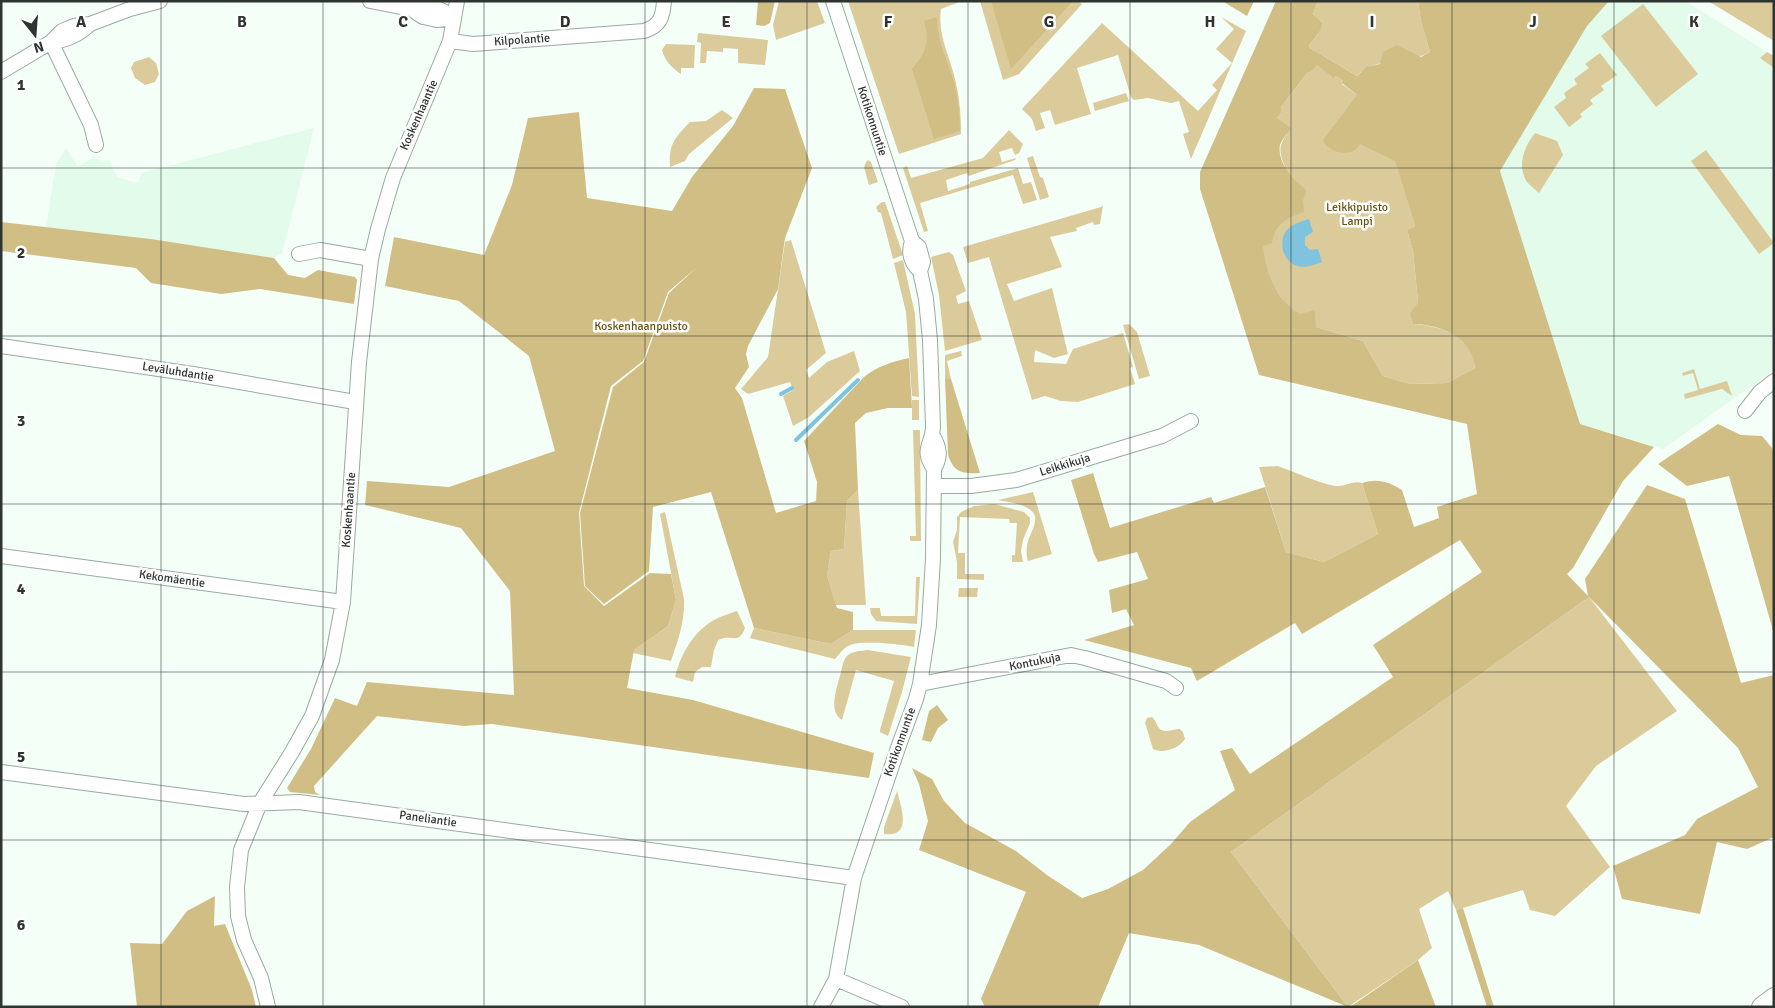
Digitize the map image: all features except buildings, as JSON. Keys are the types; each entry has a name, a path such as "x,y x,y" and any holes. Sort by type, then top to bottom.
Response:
{"main road":[{"path":"1761,1007 1774,997"}],"street":[{"path":"1,72 51,42 67,40 73,37 90,24 130,9 160,1"},
{"path":"370,1 411,9 426,5 439,7 454,18"},
{"name":"Koskenhaantie","path":"268,1007 261,978 244,940 238,916 238,872 242,850 260,803 303,734 319,698 332,660 343,602 355,402 372,259 378,229 393,178 445,57 450,41 457,1"},
{"name":"Kilpolantie","path":"450,41 473,44 644,31 660,22 664,1"},
{"name":"Kotikonnuntie","path":"821,1007 836,979 854,878 920,684 929,625 933,558 934,486 934,469 928,460 928,445 933,436 930,340 926,299 920,271 913,264 909,251 912,241 833,1"},
{"path":"51,42 91,125 96,145"},
{"path":"299,254 320,250 372,259"},
{"name":"Leväluhdantie","path":"1,346 199,375 355,402"},
{"path":"1746,411 1760,392 1774,381"},
{"name":"Leikkikuja","path":"934,486 971,486 1016,480 1162,436 1191,421"},
{"name":"Kekomäentie","path":"1,556 343,602"},
{"name":"Kontukuja","path":"920,684 1070,655 1166,681 1176,688"},
{"name":"Paneliantie","path":"1,772 244,804 300,802 854,878"},
{"path":"836,979 902,1007"}],"shaded area":[{"path":"1609,1 1685,1 1774,56 1774,370 1663,449 1580,424 1500,171 1587,26"},
{"path":"314,128 282,253 274,258 151,239 46,227 56,164 66,148 78,167 93,158 104,161 109,159 117,177 138,183 141,173"}],"green space":[{"path":"758,1 775,1 770,23 764,26 756,25"},
{"path":"779,1 817,1 825,23 776,40 773,25"},
{"path":"848,1 962,1 941,9 940,19 943,38 957,89 961,134 899,154"},
{"path":"980,1 1079,1 1082,4 1019,74 1003,80"},
{"path":"991,1 1071,1 1072,2 1011,69"},
{"path":"1222,1 1254,1 1247,16"},
{"path":"1276,1 1318,1 1313,14 1323,23 1321,30 1309,45 1310,48 1357,76 1366,67 1380,64 1383,52 1397,45 1421,57 1430,52 1421,22 1418,1 1609,1 1587,26 1500,171 1580,424 1654,447 1623,481 1573,568 1567,574 1588,596 1585,579 1647,485 1685,499 1741,683 1774,675 1774,837 1747,849 1717,842 1700,914 1622,899 1613,866 1685,835 1697,819 1758,787 1738,748 1589,597 1231,852 1348,1007 1199,945 1129,933 1098,1007 985,1007 981,999 1026,892 919,850 928,821 919,784 912,768 932,779 944,801 965,823 1016,851 1047,875 1082,898 1108,889 1143,870 1171,844 1190,822 1235,790 1220,751 1232,748 1250,774 1393,677 1373,645 1482,572 1460,540 1302,634 1295,623 1197,681 1191,668 1084,640 1134,625 1126,609 1112,613 1109,590 1148,579 1137,552 1098,562 1071,480 1093,473 1110,528 1211,497 1214,503 1265,487 1286,552 1324,562 1378,534 1362,483 1383,482 1402,490 1414,527 1439,518 1437,507 1477,494 1467,424 1259,375 1200,189 1200,172","holes":["1317,65 1334,78 1336,76 1343,81 1342,83 1357,95 1323,140 1327,147 1335,151 1347,153 1356,149 1360,144 1395,161 1415,226 1407,230 1413,251 1418,302 1410,314 1413,324 1434,327 1453,334 1468,348 1473,357 1475,368 1447,383 1410,384 1383,376 1363,341 1316,327 1315,310 1300,314 1291,308 1278,293 1269,275 1263,246 1272,243 1276,231 1283,222 1304,212 1303,200 1306,193 1304,187 1288,171 1280,156 1280,145 1291,128 1277,118 1281,113 1281,107 1308,72 1311,72"]},
{"path":"1318,1 1418,1 1421,22 1430,52 1421,56 1372,66 1357,76 1310,48 1309,45 1321,30 1323,23 1313,14"},
{"path":"1708,1 1774,1 1774,41"},
{"path":"1643,4 1698,74 1656,107 1601,36"},
{"path":"937,17 941,43 955,85 960,131 934,139 912,69 921,58 926,47 927,35 924,21"},
{"path":"1221,17 1246,31 1191,159 1183,134 1189,132 1179,101 1171,103 1148,98 1134,100 1131,97 1118,55 1077,68 1091,114 1055,125 1050,110 1040,113 1045,128 1036,131 1032,119 1022,109 1102,23 1198,111 1217,90 1212,85 1232,63 1216,49 1234,29"},
{"path":"698,33 768,40 765,65 738,63 738,49 723,48 723,52 707,51 706,63 700,63 701,43 697,42"},
{"path":"666,44 695,45 694,68 681,68 681,74 675,69 663,54 662,50"},
{"path":"1767,52 1774,56 1774,68 1760,58"},
{"path":"1600,53 1617,75 1601,86 1604,90 1590,100 1593,104 1580,114 1582,117 1569,127 1554,107 1566,98 1564,93 1577,84 1574,79 1589,68 1585,64"},
{"path":"149,57 156,63 159,74 155,82 145,85 135,78 131,68 134,62"},
{"name":"Leikkipuisto Lampi","path":"1317,64 1344,82 1342,84 1357,95 1367,129 1395,160 1415,226 1407,230 1413,251 1418,302 1411,314 1413,324 1439,328 1456,336 1464,341 1474,359 1475,368 1447,383 1410,384 1383,376 1363,341 1316,327 1288,307 1271,283 1265,264 1261,236 1286,169 1280,151 1287,134 1277,118 1281,113 1281,107 1308,72 1311,72"},
{"name":"Koskenhaanpuisto","path":"754,88 785,89 812,168 785,238 778,289 748,346 746,354 749,367 735,388 742,398 776,513 816,501 817,482 804,441 869,373 879,367 909,358 912,408 888,408 866,413 855,423 858,490 847,501 844,549 831,551 827,575 837,608 853,612 853,630 831,644 754,628 711,492 653,507 649,571 604,604 585,586 580,513 613,387 644,362 669,293 697,267 668,292 643,361 611,386 579,513 584,586 604,606 650,573 671,574 676,600 668,626 634,650 627,688 693,700 874,753 869,778 492,724 464,726 377,716 314,786 315,792 320,795 290,792 287,788 311,749 335,698 357,706 367,682 514,695 510,591 461,528 365,505 367,481 449,487 555,451 529,356 459,301 385,286 394,237 484,255 512,185 528,118 579,112 587,198 672,211 692,177 733,126"},
{"path":"1126,93 1129,101 1095,111 1093,103"},
{"path":"722,110 733,118 689,154 685,161 670,167 671,147 685,127 690,122 706,121"},
{"path":"1009,130 1023,144 1019,153 1015,155 1012,148 999,152 1002,162 1016,158 1015,160 969,176 967,173 946,180 948,191 970,184 970,182 1018,168 1023,184 1031,182 1037,200 1023,204 1013,175 920,203 928,231 924,232 903,168 907,166 911,178 983,158"},
{"path":"1535,133 1557,141 1563,155 1539,193 1527,182 1522,169 1525,150"},
{"path":"1706,150 1774,243 1759,254 1691,161"},
{"path":"1033,156 1049,197 1040,200 1027,158"},
{"path":"868,160 871,162 878,182 869,185 864,167"},
{"path":"885,202 903,255 893,259 881,213 878,212 876,207"},
{"path":"1103,205 1100,224 1094,225 1093,222 1076,228 1077,231 1050,237 1062,267 1007,284 1014,301 1052,288 1068,354 1054,358 1035,350 1034,362 1066,364 1073,349 1123,333 1133,367 1130,368 1135,384 1078,402 1061,401 1045,396 1032,400 989,257 968,263 963,247"},
{"path":"1,222 151,239 274,258 288,275 305,278 318,270 355,277 357,280 354,304 260,289 221,294 151,283 136,268 1,251"},
{"path":"791,240 826,353 806,370 809,378 827,362 854,351 860,371 809,417 793,426 783,396 793,390 790,382 748,394 741,389 768,357 785,242"},
{"path":"949,252 953,255 966,291 956,296 958,304 969,301 982,340 945,351 939,295 931,257"},
{"path":"903,260 915,314 919,397 912,396 906,312 894,263"},
{"path":"1129,324 1137,332 1150,376 1139,379 1123,325"},
{"path":"961,351 962,356 947,361 951,379 945,379 945,355"},
{"path":"1694,369 1700,389 1727,381 1732,396 1722,389 1685,399 1684,394 1698,390 1693,373 1683,376 1682,373"},
{"path":"945,379 951,379 980,473 960,471 950,461 948,455"},
{"path":"912,400 919,400 919,420 912,420"},
{"path":"1718,424 1741,435 1762,436 1772,448 1774,455 1774,634 1729,476 1687,486 1658,464"},
{"path":"913,430 920,430 921,541 910,541 910,536 916,536"},
{"path":"1278,466 1335,486 1355,482 1362,483 1378,534 1324,562 1286,552 1259,467"},
{"path":"858,490 866,605 836,605 827,575 831,551 844,549 847,501"},
{"path":"1033,492 1052,554 1028,561 1027,546 1035,516 1033,512 1022,505 998,500"},
{"path":"994,504 1024,512 1030,518 1021,551 1023,562 1012,562 1012,555 1015,555 1017,523 1010,523 1009,519 960,517 958,553 965,553 965,574 984,574 984,580 957,579 957,562 953,542 957,530 957,517 961,512 974,506"},
{"path":"665,512 684,599 682,623 671,661 633,653 634,650 668,626 676,600 660,514"},
{"path":"916,577 920,577 917,624 876,621 871,614 870,608 880,608 881,616 915,616"},
{"path":"959,588 978,588 977,597 958,597"},
{"path":"1589,597 1677,711 1596,766 1566,806 1610,867 1555,916 1530,910 1523,890 1456,910 1448,891 1419,909 1432,948 1418,960 1348,1007 1231,852"},
{"path":"737,611 745,628 737,638 718,640 711,667 702,667 695,672 693,682 675,677 684,652 694,637 714,620"},
{"path":"754,628 831,644 853,630 916,630 914,647 883,643 858,643 848,646 835,659 750,638"},
{"path":"868,650 911,657 888,736 880,732 880,730 894,681 856,670 842,720 835,711 836,691 845,659 853,652"},
{"path":"937,705 948,720 938,728 931,742 922,740 929,711"},
{"path":"1152,717 1161,730 1180,729 1185,739 1182,743 1170,750 1161,751 1153,749 1145,723 1147,718"},
{"path":"897,791 903,820 902,826 899,831 893,834 884,834 884,827"},
{"path":"215,896 214,926 225,924 252,990 256,1007 137,1007 130,943 162,944 187,911"},
{"path":"1463,908 1494,1007 1487,1007 1456,910"},
{"path":"1418,960 1436,1007 1350,1007"}],"water":[{"path":"1309,219 1313,232 1305,237 1305,245 1310,250 1318,249 1322,262 1310,266 1296,266 1291,263 1284,253 1282,241 1289,228"}],"waterway":[{"path":"796,440 858,380"},
{"path":"781,394 792,388"}]}
